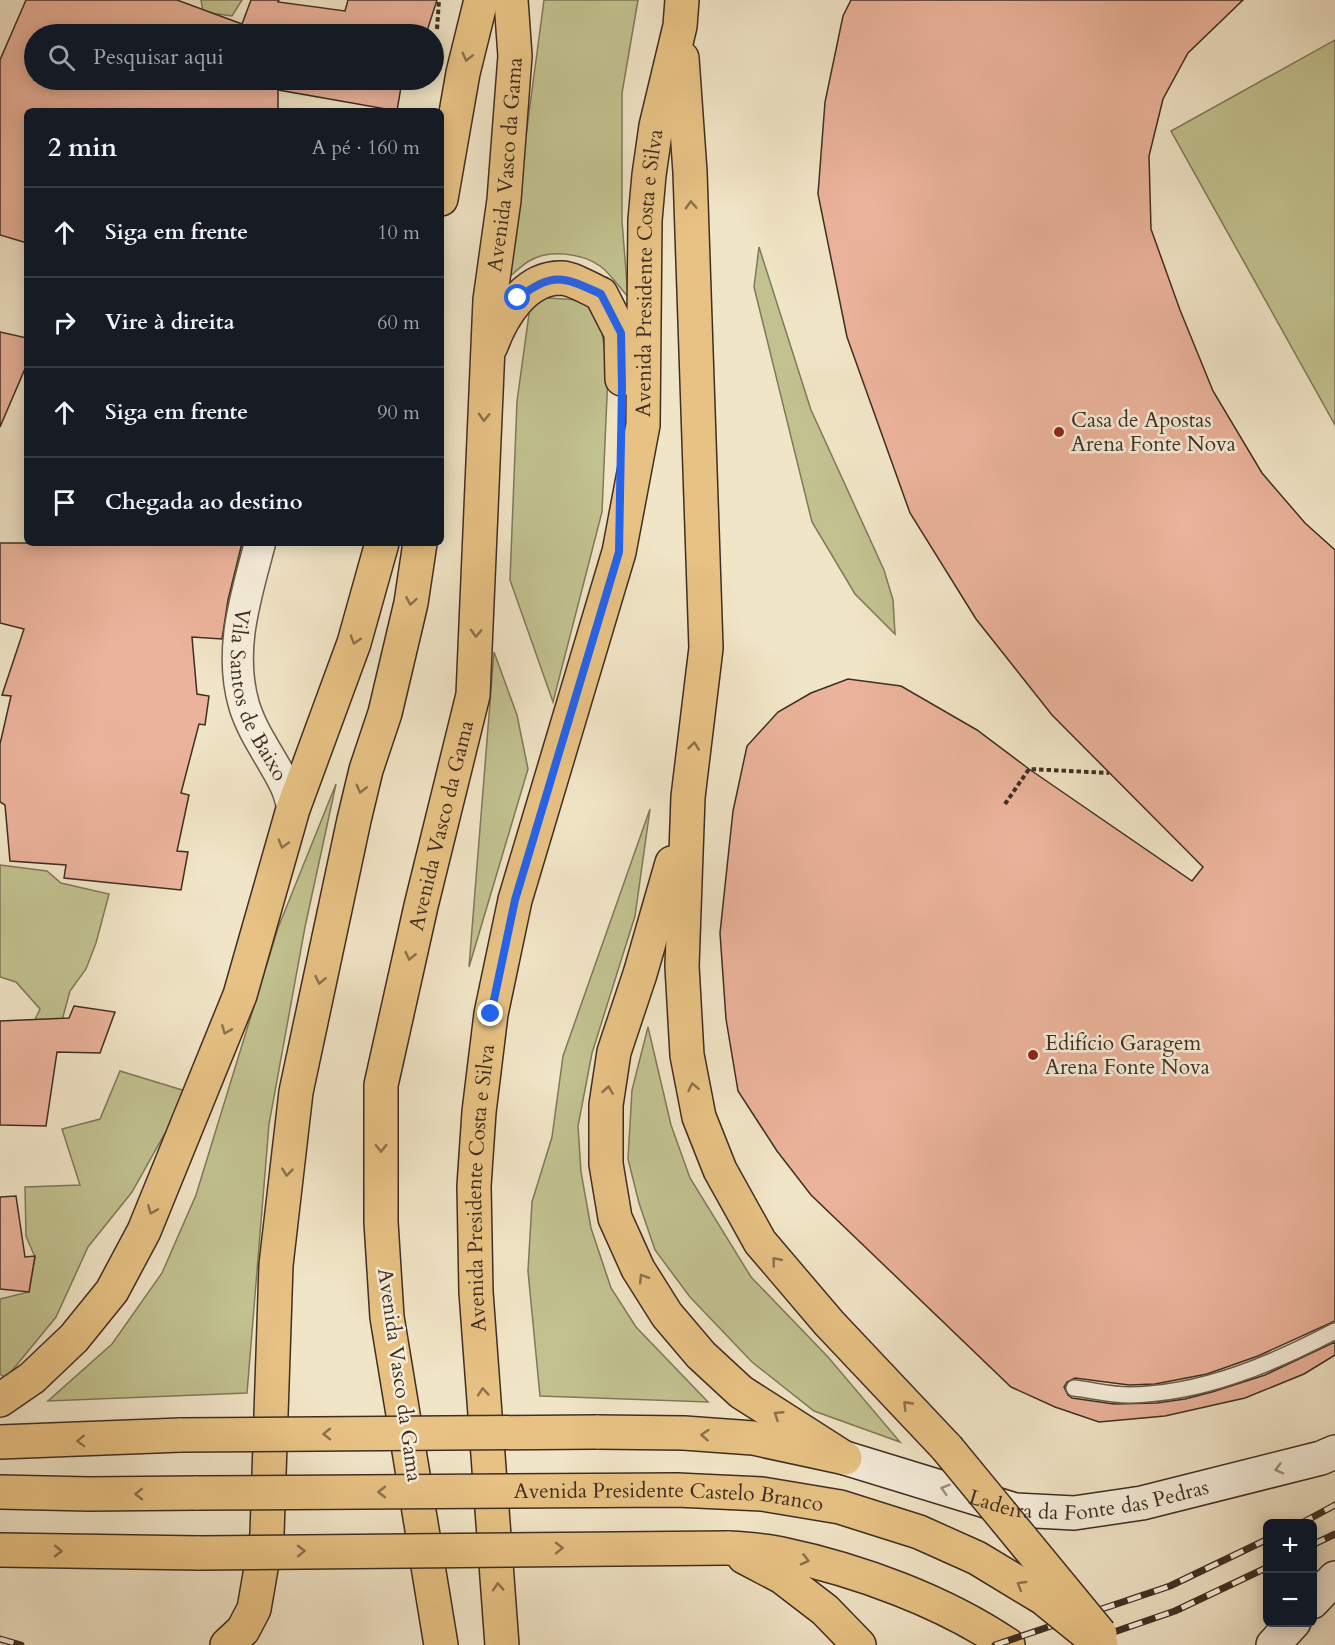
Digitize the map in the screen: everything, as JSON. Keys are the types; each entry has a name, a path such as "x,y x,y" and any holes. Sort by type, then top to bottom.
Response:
{"main road":[{"path":"444,182 463,73 481,0"},
{"name":"Avenida Vasco da Gama","path":"441,1645 387,1317 381,1222 381,1085 421,906 473,695 486,359 490,300 504,200 516,56 511,0"},
{"path":"681,13 700,422 706,648 688,797 681,966 687,1055 699,1117 720,1170 760,1242 801,1292 947,1448 1109,1645"},
{"name":"Avenida Presidente Costa e Silva","path":"502,1645 476,1292 474,1186 479,1112 491,1014 515,900 619,552 644,412 645,220 649,176 656,126 681,13"},
{"path":"486,359 498,328 518,298 537,284 562,278 601,294 621,333 619,552"},
{"path":"0,1400 32,1378 74,1338 112,1291 144,1231 240,995 293,809 354,643 381,546"},
{"path":"227,1645 243,1630 254,1609 267,1534 276,1265 296,1092 354,820 366,770 385,713 411,603 420,546"},
{"path":"688,797 664,896 614,1052 606,1105 606,1164 615,1218 638,1269 667,1315 701,1355 741,1392 845,1458"},
{"path":"0,1442 181,1435 684,1433 753,1438 845,1458"},
{"name":"Ladeira da Fonte das Pedras","path":"845,1458 1015,1510 1074,1514 1142,1503 1321,1458 1335,1452"},
{"name":"Avenida Presidente Castelo Branco","path":"0,1492 89,1494 677,1490 762,1494 840,1507 919,1532 977,1558 1043,1598 1101,1645"},
{"path":"0,1550 200,1553 727,1548 780,1553 882,1583 988,1631 1008,1645"},
{"path":"727,1548 782,1577 825,1610 859,1645"},
{"path":"1317,1597 1335,1578"},
{"path":"1273,1645 1290,1627"}],"street":[{"name":"Vila Santos de Baixo","path":"259,546 238,628 238,673 244,706 264,750 286,787 293,809"}],"lane":[{"path":"1074,1388 1127,1395 1165,1392 1214,1382 1305,1347 1335,1330"}],"path":[{"path":"437,14 439,0"},
{"path":"1005,804 1029,769 1109,773"}],"green space":[{"path":"201,0 242,0 232,16 203,12"},
{"path":"544,0 638,0 622,93 622,221 628,297 600,266 584,258 565,254 537,257 507,279"},
{"path":"1335,40 1335,425 1171,131"},
{"path":"759,247 811,410 884,570 893,600 895,634 855,594 812,522 754,287"},
{"path":"547,298 584,300 601,326 608,373 602,512 553,702 510,580 517,401 530,307"},
{"path":"494,652 517,715 528,769 469,967"},
{"path":"336,784 305,927 269,1124 247,1393 48,1401 112,1344 162,1273 196,1195 278,928"},
{"path":"650,809 635,916 592,1053 578,1126 581,1172 591,1228 611,1288 636,1327 708,1402 540,1396 528,1271 532,1202 552,1137 563,1056"},
{"path":"0,865 47,871 61,883 109,894 96,943 86,969 70,991 61,1024 32,1026 40,1009 16,982 0,977"},
{"path":"648,1027 671,1125 690,1178 751,1277 828,1357 900,1442 814,1411 752,1362 690,1297 655,1250 639,1203 628,1159 632,1090"},
{"path":"120,1071 192,1093 164,1135 132,1192 88,1247 56,1317 6,1378 0,1374 0,1299 29,1292 35,1257 26,1236 25,1187 80,1185 62,1129 100,1119"}],"building":[{"path":"26,0 177,0 242,24 24,24 24,90 278,90 278,108 24,108 24,242 0,235 0,60"},
{"path":"251,0 279,0 278,2 345,11 348,0 437,0 429,24 242,24"},
{"path":"851,0 1243,0 1188,53 1163,99 1149,156 1151,229 1180,310 1213,391 1262,473 1305,523 1335,550 1335,1321 1258,1356 1207,1374 1155,1384 1129,1385 1075,1378 1067,1382 1064,1387 1072,1398 1114,1404 1157,1403 1185,1399 1265,1375 1335,1342 1335,1355 1304,1374 1245,1398 1165,1416 1099,1422 1055,1407 1011,1387 811,1195 777,1151 738,1091 726,1019 720,933 733,811 747,746 778,712 811,693 848,679 901,686 977,730 1029,769 1192,881 1203,867 1052,715 976,619 910,513 847,337 818,194 825,102 843,16"},
{"path":"278,90 400,90 398,108 380,108"},
{"path":"0,332 24,337 24,371 0,427"},
{"path":"0,543 24,543 24,546 241,546 228,600 222,639 192,637 197,694 209,696 205,725 199,724 181,793 189,795 177,851 188,852 181,890 64,878 66,865 10,861 5,805 0,802 0,744 11,696 2,695 24,629 0,623"},
{"path":"74,1006 115,1012 100,1053 57,1052 46,1126 0,1125 0,1021 69,1018"},
{"path":"16,1196 25,1257 35,1256 29,1292 0,1289 0,1197"}],"railway":[{"path":"1309,1519 1335,1505"},
{"path":"1317,1543 1335,1534"},
{"path":"995,1645 1170,1586 1263,1541"},
{"path":"1076,1645 1175,1611 1263,1569"},
{"path":"0,1639 21,1645"}],"place":[{"name":"Casa de Apostas Arena Fonte Nova","path":"1059,432"},
{"name":"Edifício Garagem Arena Fonte Nova","path":"1033,1055"}],"route":[{"path":"491,1014 515,900 619,552 621,333 601,294 562,278 537,284 518,298"}]}
